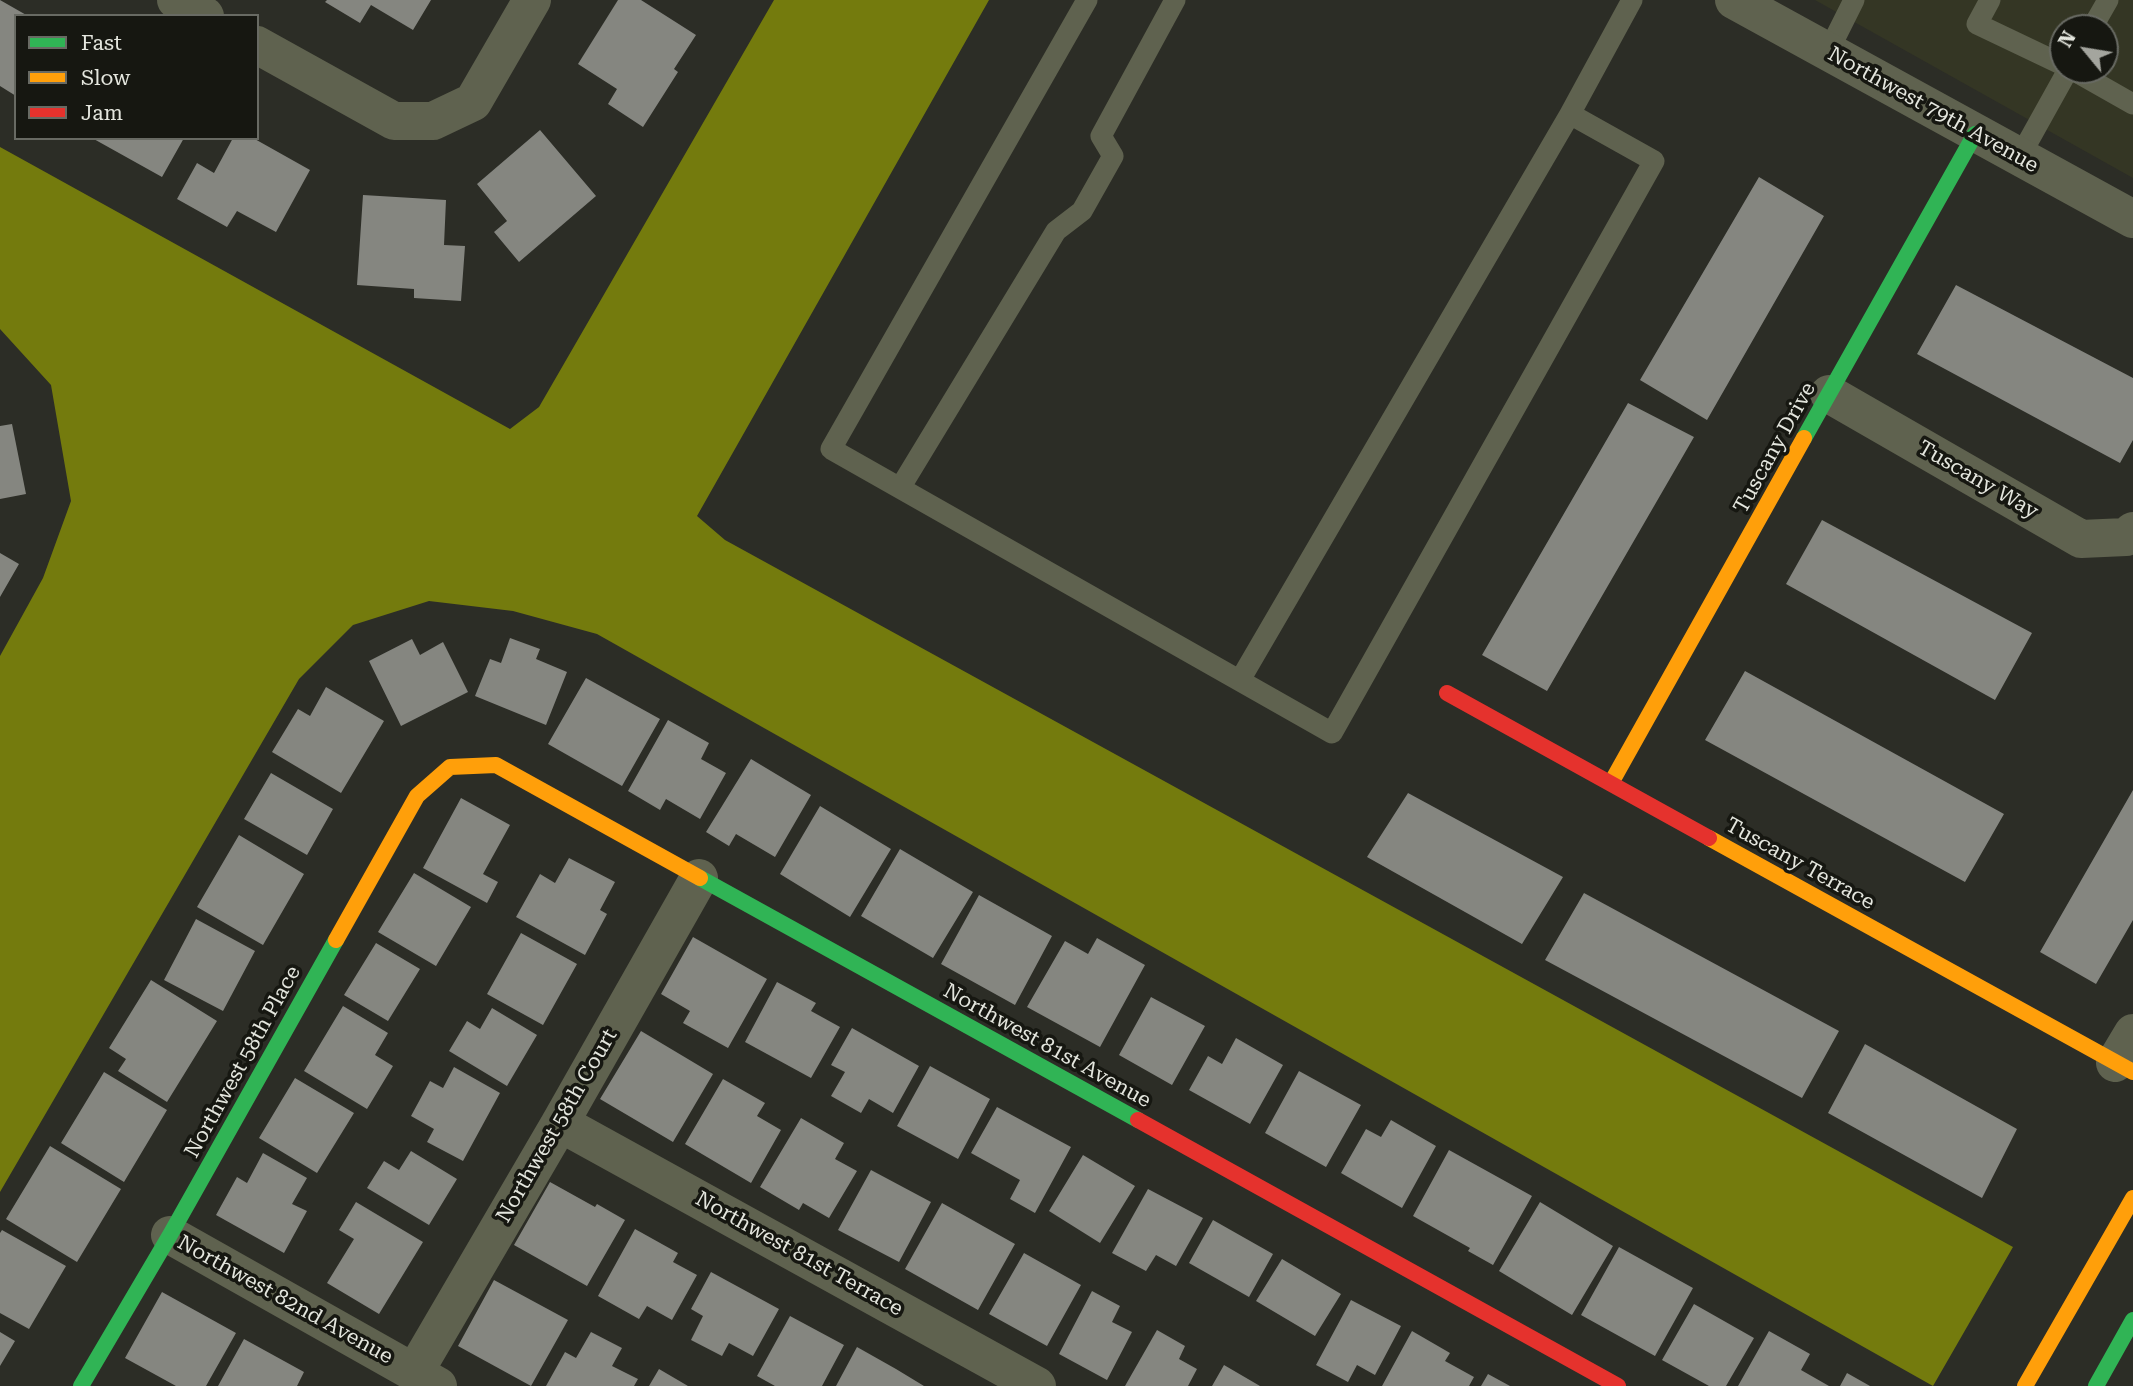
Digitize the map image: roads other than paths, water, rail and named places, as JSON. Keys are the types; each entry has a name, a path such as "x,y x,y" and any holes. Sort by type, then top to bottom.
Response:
{"street":[{"path":"176,0 201,14"},
{"path":"259,46 394,121 433,121 472,102 532,0"},
{"name":"Northwest 79th Avenue","path":"1734,0 2133,219"},
{"name":"Tuscany Drive","path":"1611,783 1975,134"},
{"name":"Tuscany Way","path":"1829,394 2081,539 2126,537 2133,531"},
{"name":"Tuscany Terrace","path":"1447,692 1611,783 2127,1056"},
{"name":"Northwest 81st Avenue","path":"450,767 496,765 1618,1386"},
{"name":"Northwest 58th Place","path":"81,1386 170,1235 417,796 450,767"},
{"name":"Northwest 58th Court","path":"426,1379 560,1123 699,878"},
{"name":"Northwest 81st Terrace","path":"560,1123 1037,1386"},
{"path":"2025,1386 2133,1198"},
{"name":"Northwest 82nd Avenue","path":"170,1235 426,1379"},
{"path":"2096,1386 2133,1320"}],"lane":[{"path":"1087,0 831,449 1332,733 1654,161 1570,114"},
{"path":"900,488 1056,231 1082,211 1107,167 1113,156 1101,136 1175,0"},
{"path":"1240,680 1570,114 1632,0"},
{"path":"1828,52 1853,0"},
{"path":"1990,0 1977,23 2049,58"},
{"path":"2019,158 2063,84"},
{"path":"2097,84 2133,104"}]}
